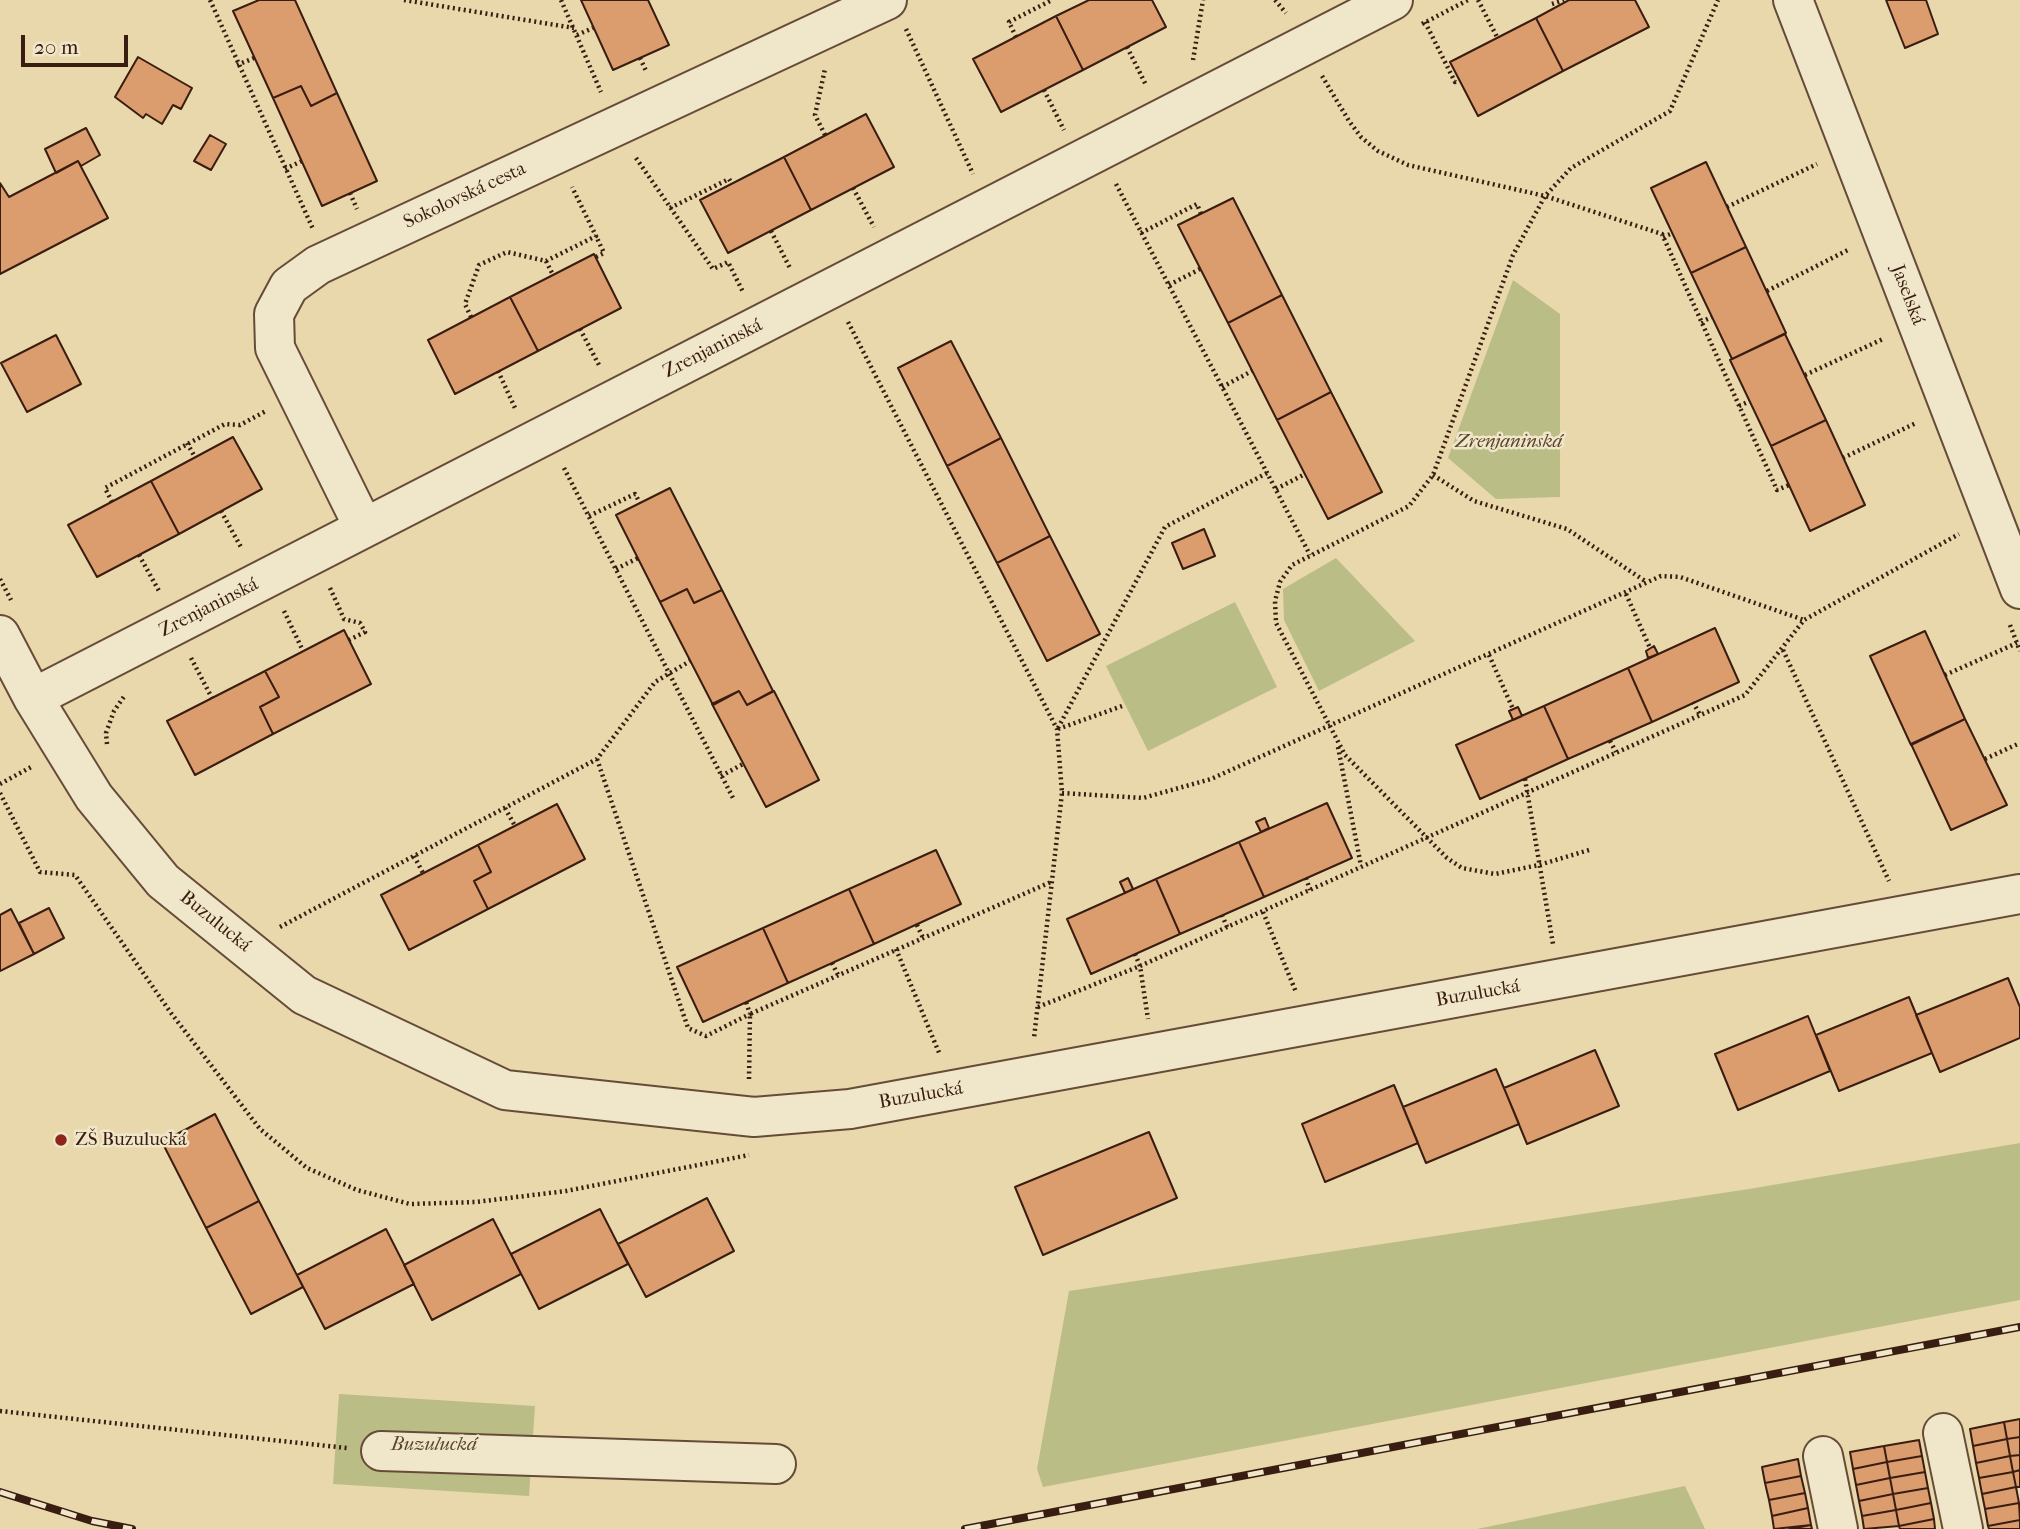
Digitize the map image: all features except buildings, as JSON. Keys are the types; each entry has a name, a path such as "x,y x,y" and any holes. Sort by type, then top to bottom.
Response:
{"street":[{"name":"Jaselská","path":"1793,0 2020,589"},
{"name":"Sokolovská cesta","path":"364,528 275,348 274,314 289,286 328,261 836,24 895,12"},
{"name":"Zrenjaninská","path":"33,698 364,528 1403,14"},
{"name":"Buzulucká","path":"0,635 33,698 94,797 163,881 304,995 505,1090 754,1117 850,1109 2020,894"},
{"path":"1943,1433 1964,1529"},
{"path":"381,1451 776,1465"},
{"path":"1823,1457 1838,1529"}],"path":[{"path":"210,0 237,65 328,261"},
{"path":"404,0 574,29"},
{"path":"561,0 615,127 713,269 727,262 744,294"},
{"path":"1016,37 1009,22 1052,0"},
{"path":"1192,65 1203,0"},
{"path":"1425,22 1468,0"},
{"path":"1478,0 1497,37"},
{"path":"1552,4 1564,0"},
{"path":"1589,850 1539,865 1495,874 1462,868 1447,858 1345,755 1276,623 1275,601 1280,582 1292,565 1409,506 1433,475 1513,255 1545,196 1571,168 1670,111 1718,0"},
{"path":"895,12 979,186"},
{"path":"1403,14 1425,22 1455,82 1460,79"},
{"path":"825,135 814,115 836,24"},
{"path":"577,35 593,28"},
{"path":"1127,47 1147,88"},
{"path":"237,65 254,58"},
{"path":"1310,82 1333,69"},
{"path":"1322,75 1361,137 1378,151 1408,165 1545,196 1663,237 1673,233"},
{"path":"1044,90 1069,140"},
{"path":"556,154 604,253 596,257"},
{"path":"285,169 302,162"},
{"path":"1727,207 1819,163"},
{"path":"1103,189 1127,176"},
{"path":"670,208 729,179 732,184"},
{"path":"1115,183 1310,555"},
{"path":"853,188 880,237"},
{"path":"1141,233 1197,204 1201,214"},
{"path":"771,231 796,280"},
{"path":"471,317 465,304 479,265 507,251 546,261 596,236"},
{"path":"1663,237 1777,490 1789,485"},
{"path":"1767,291 1863,243"},
{"path":"546,261 554,275"},
{"path":"1168,285 1200,269"},
{"path":"835,328 859,315"},
{"path":"1701,322 1712,317"},
{"path":"847,321 1057,729 1062,793 1034,1041"},
{"path":"580,329 599,366"},
{"path":"1805,375 1885,338"},
{"path":"498,371 515,409"},
{"path":"1222,387 1252,371"},
{"path":"112,502 105,488 225,424 240,425 297,394"},
{"path":"1739,406 1750,401"},
{"path":"1843,457 1917,422"},
{"path":"187,443 195,457"},
{"path":"551,473 575,461"},
{"path":"563,467 734,800"},
{"path":"1057,729 1165,527 1267,473"},
{"path":"1276,489 1305,474"},
{"path":"1433,475 1474,501 1567,529 1645,581"},
{"path":"589,516 635,494 640,503"},
{"path":"222,511 243,552"},
{"path":"1038,1007 1227,928 1745,695 1804,620 1961,533"},
{"path":"139,555 159,592"},
{"path":"616,569 638,558"},
{"path":"1062,793 1143,798 1173,792 1211,779 1661,576 1680,577 1804,620"},
{"path":"318,593 342,581"},
{"path":"329,587 344,619 360,623 365,632 349,640"},
{"path":"1626,594 1650,648"},
{"path":"272,616 295,604"},
{"path":"283,610 303,651"},
{"path":"1945,675 2017,643"},
{"path":"1783,650 1893,891"},
{"path":"180,663 202,651"},
{"path":"1489,655 1513,709"},
{"path":"191,657 212,698"},
{"path":"270,932 597,759 655,682 668,672 690,662"},
{"path":"108,756 106,733 114,711 131,690"},
{"path":"1693,702 1700,715"},
{"path":"1057,729 1125,705"},
{"path":"1610,741 1616,752"},
{"path":"1337,743 1361,866"},
{"path":"1985,759 2020,743"},
{"path":"597,759 688,1028 706,1036 1052,881"},
{"path":"721,776 743,764"},
{"path":"1525,779 1555,955"},
{"path":"0,793 40,872 75,875 171,1013 260,1129 307,1168 357,1190 410,1204 476,1202 566,1191 740,1159 752,1154"},
{"path":"505,808 515,826"},
{"path":"414,856 424,873"},
{"path":"1306,878 1310,890"},
{"path":"1262,912 1301,1002"},
{"path":"1222,915 1227,928"},
{"path":"917,925 923,938"},
{"path":"896,949 945,1066"},
{"path":"1135,954 1140,966 1150,1030"},
{"path":"832,963 838,975"},
{"path":"746,1002 750,1014 749,1091"},
{"path":"0,1411 381,1451"}],"green space":[{"name":"Zrenjaninská","path":"1513,280 1560,314 1560,497 1496,499 1448,458"},
{"path":"1336,558 1415,641 1319,691 1284,620 1283,589"},
{"path":"1235,602 1277,687 1148,751 1106,666"},
{"path":"2020,1143 2020,1300 1043,1487 1037,1469 1069,1291 1749,1189"},
{"name":"Buzulucká","path":"339,1394 535,1406 529,1496 333,1484"},
{"path":"1685,1486 1705,1529 1477,1529"}],"railway":[{"path":"965,1529 2020,1327"},
{"path":"0,1492 92,1521 132,1529"}],"place":[{"name":"ZŠ Buzulucká","path":"61,1140"}]}
